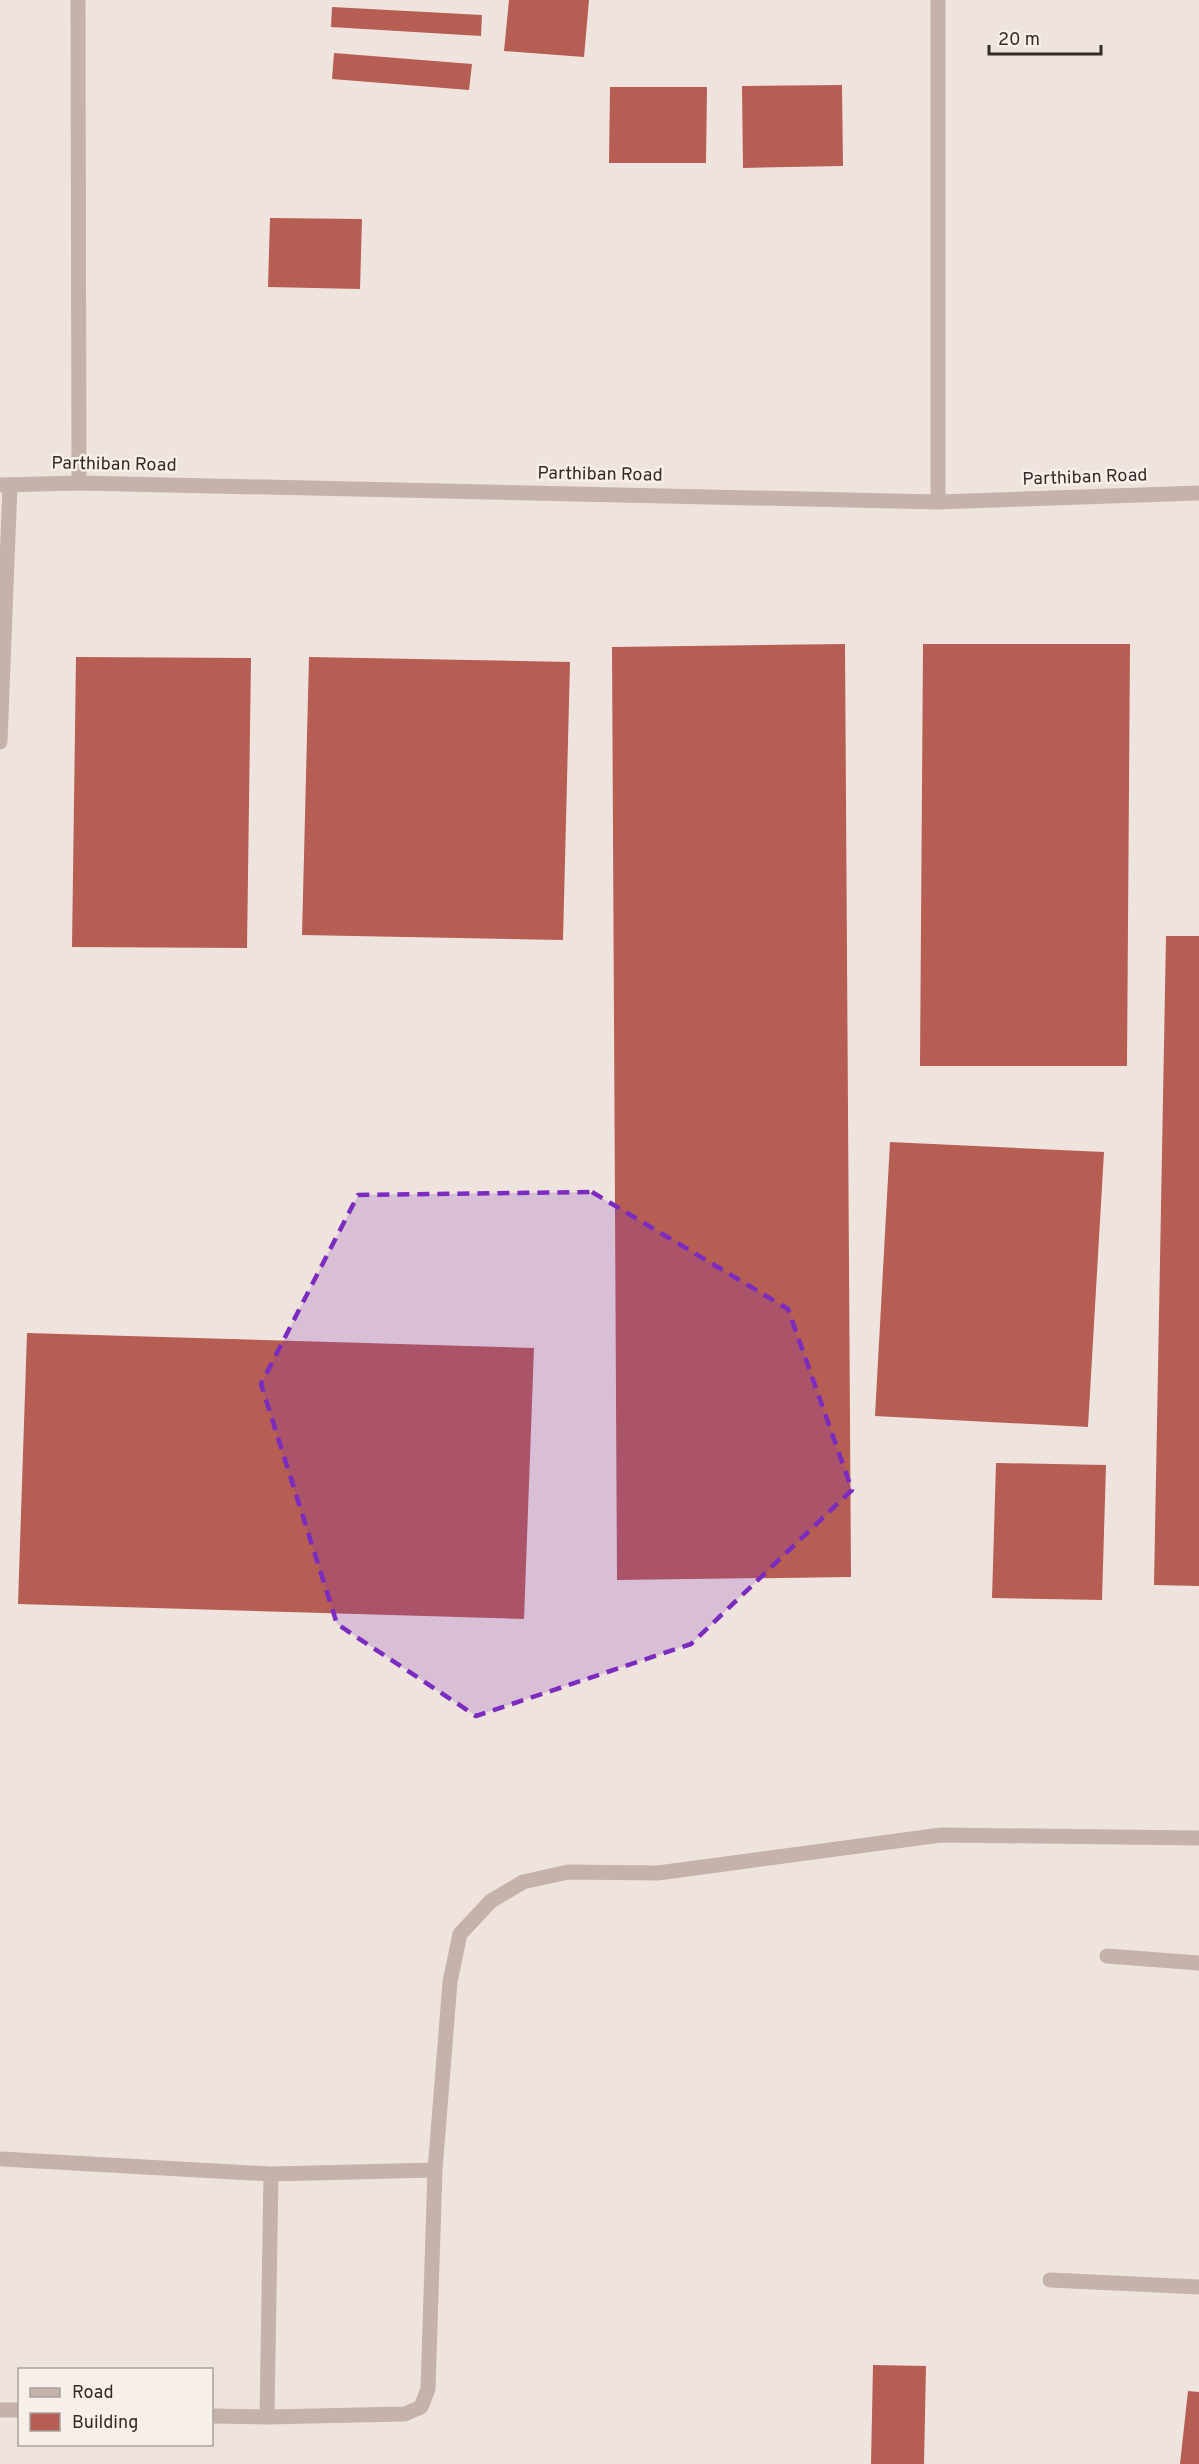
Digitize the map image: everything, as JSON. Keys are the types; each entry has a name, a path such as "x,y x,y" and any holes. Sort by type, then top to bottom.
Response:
{"street":[{"path":"78,0 79,483"},
{"path":"938,0 938,502"},
{"name":"Parthiban Road","path":"5,485 79,483 938,502 1199,494"},
{"path":"0,742 5,485"},
{"path":"213,2416 405,2414 420,2407 428,2389 435,2170 450,1982 460,1934 491,1901 523,1882 568,1872 658,1873 942,1835 1199,1838"},
{"path":"1107,1956 1199,1962"},
{"path":"2,2159 271,2174 435,2170"},
{"path":"267,2417 271,2174"},
{"path":"1050,2280 1199,2287"},
{"path":"0,2410 18,2410"}],"highlighted area":[{"path":"592,1192 788,1309 852,1490 691,1644 476,1716 337,1624 261,1384 358,1195"}],"building":[{"path":"509,0 589,0 584,57 504,51"},
{"path":"332,7 482,15 481,36 331,27"},
{"path":"334,53 472,64 469,90 332,79"},
{"path":"842,85 843,166 743,168 742,86"},
{"path":"610,87 707,87 706,163 609,163"},
{"path":"270,218 362,219 360,289 268,287"},
{"path":"845,644 851,1577 617,1580 612,647"},
{"path":"923,644 1130,644 1127,1066 920,1066"},
{"path":"76,657 251,658 247,948 72,947"},
{"path":"309,657 570,662 563,940 302,935"},
{"path":"1166,936 1199,936 1199,1586 1154,1585"},
{"path":"890,1142 1104,1152 1088,1427 875,1416"},
{"path":"27,1333 534,1348 524,1619 18,1604"},
{"path":"996,1463 1106,1465 1102,1600 992,1598"},
{"path":"873,2365 926,2366 924,2464 871,2464"},
{"path":"1188,2391 1199,2392 1199,2464 1180,2464"}]}
